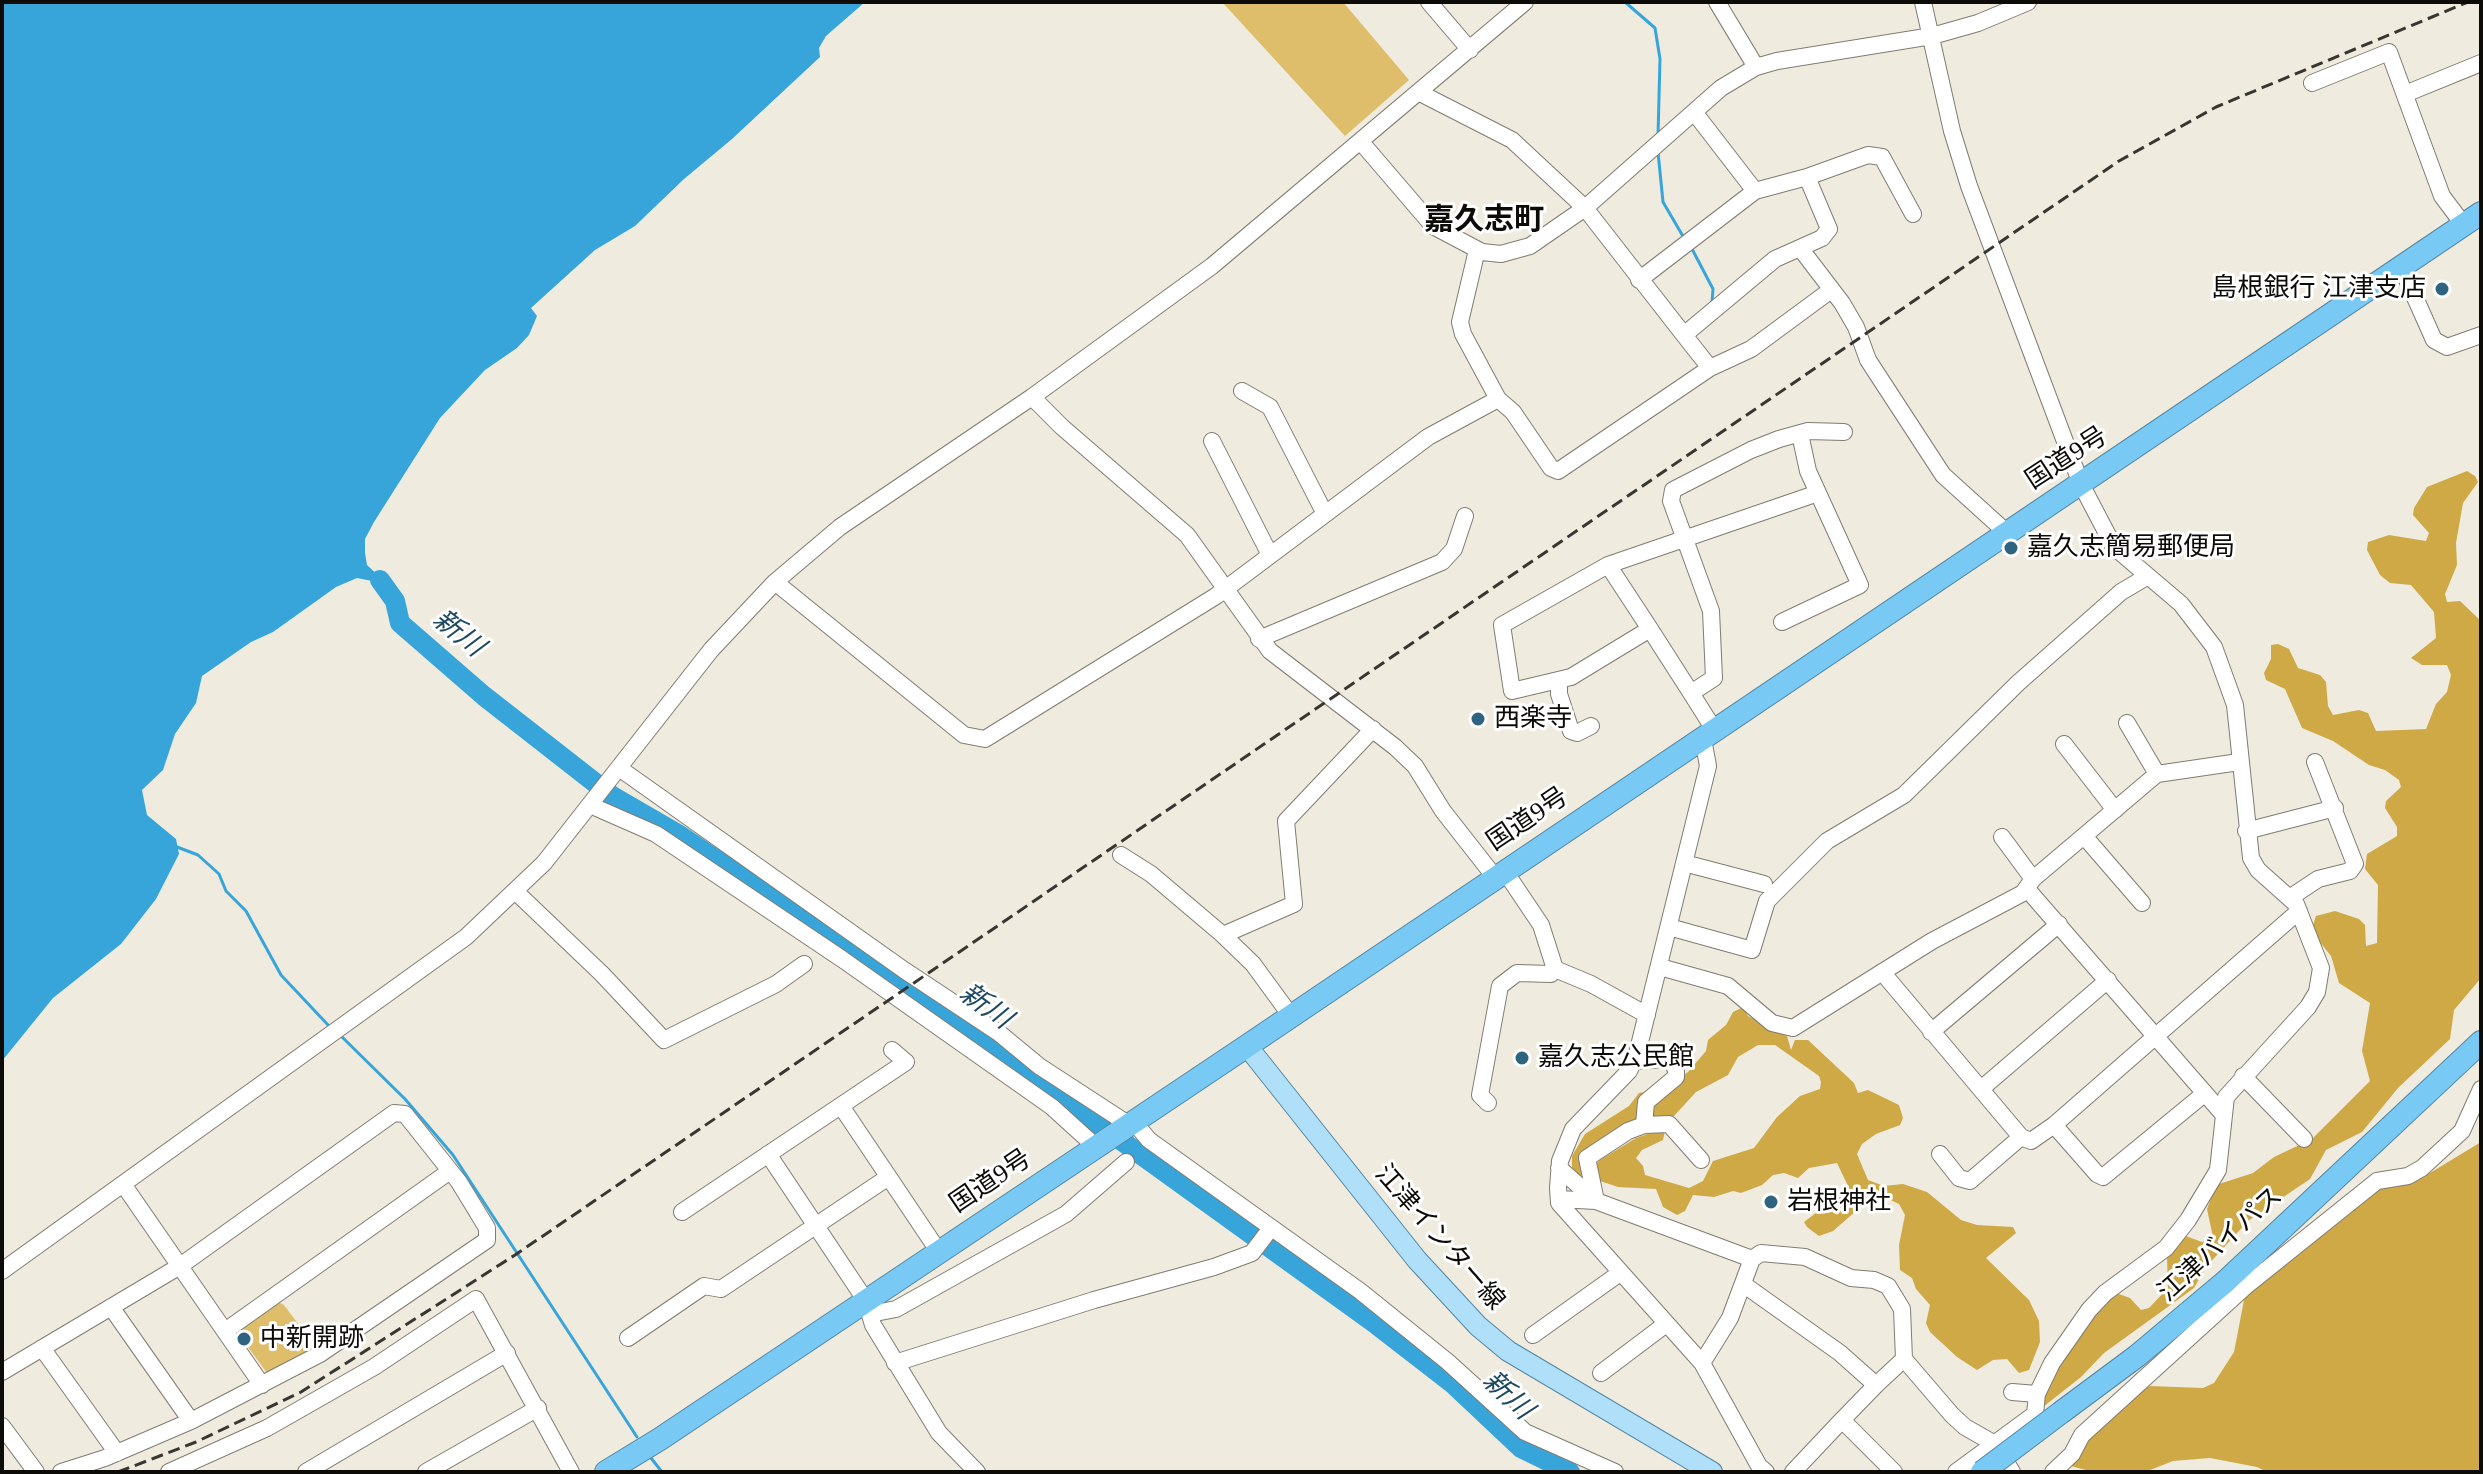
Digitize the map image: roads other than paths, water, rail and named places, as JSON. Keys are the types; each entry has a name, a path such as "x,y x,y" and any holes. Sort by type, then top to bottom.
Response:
{"highway":[{"name":"国道9号","path":"606,1472 635,1465 868,1308 939,1252 1098,1144 2472,218"},
{"path":"2460,1060 2481,1034"},
{"path":"2460,1060 2481,1044"},
{"name":"江津バイパス","path":"1982,1472 2067,1415 2225,1282 2460,1060"},
{"path":"2003,1472 2067,1415"}],"main road":[{"name":"江津インター線","path":"1247,1046 1417,1260 1478,1326 1508,1351 1712,1472"}],"street":[{"path":"1429,2 1470,50"},
{"path":"2,1271 453,948 516,892 592,802 729,628 775,582 862,511 1032,397 1212,266 1525,2"},
{"path":"1717,2 1756,67"},
{"path":"1923,2 1952,131 1969,186 2081,484 2114,547 2181,604 2214,647 2235,705 2246,831 2253,864 2295,904 2319,958 2317,992 2226,1097 2218,1170 2212,1184 2166,1248 2105,1293 2089,1310 2052,1363 2037,1394 2035,1414 1956,1472"},
{"path":"1361,142 1433,226 1477,250 1501,254 1530,246 1585,208 1721,88 1756,67 1932,36 1978,23 2028,2"},
{"path":"2312,83 2389,52 2442,196 2472,218"},
{"path":"2405,94 2481,63"},
{"path":"1420,93 1512,140 1585,208 1710,368"},
{"path":"1694,112 1755,191"},
{"path":"1639,280 1755,191 1807,177 1868,155 1882,157 1913,214"},
{"path":"1684,335 1775,259 1822,238 1829,229 1807,177"},
{"path":"1800,248 1856,327 1868,360 1943,475 2006,532"},
{"path":"1477,250 1460,322 1463,334 1498,399 1513,412 1551,468 1558,471 1710,368 1751,349 1831,290"},
{"path":"2401,266 2434,340 2447,347 2481,335"},
{"path":"1242,391 1270,407 1325,514"},
{"path":"1032,397 1062,427 1187,535 1270,651 1373,729 1415,766 1443,811 1541,925 1555,969 1591,984 1647,1015"},
{"path":"775,582 804,609 972,739 985,739 1225,588 1428,437 1498,399"},
{"path":"1691,693 1714,678 1711,611 1671,501 1673,490 1751,450 1800,434 1844,432"},
{"path":"1782,622 1860,585 1808,471 1800,434"},
{"path":"1212,441 1270,555"},
{"path":"1650,629 1571,677 1512,691 1502,625 1608,565 1818,493"},
{"path":"1259,639 1442,562 1454,549 1465,516"},
{"path":"1608,565 1691,693 1709,735 1708,766 1634,1061 1629,1071 1573,1129 1559,1168 1559,1199 1620,1273 1702,1363 1759,1470"},
{"path":"1669,927 1752,950 1767,901 1827,841 1904,795 2018,683 2121,592 2148,576"},
{"path":"1559,680 1559,694 1571,731 1577,733 1591,726"},
{"path":"2127,723 2157,774"},
{"path":"1223,935 1292,906 1293,874 1286,821 1373,729"},
{"path":"2064,744 2115,810"},
{"path":"1660,967 1728,986 1772,1023 1790,1028 2030,884 2157,774 2239,762"},
{"path":"1882,972 2021,1137 2035,1140 2156,1036 2318,879 2354,867 2335,808 2315,762"},
{"path":"616,772 999,1033 1039,1066 1128,1124 1396,1319 1525,1432 1615,1472"},
{"path":"592,802 656,834 842,959 1052,1107 1098,1144"},
{"path":"2246,831 2335,808"},
{"path":"2084,836 2142,903"},
{"path":"2002,837 2059,924 2223,1114"},
{"path":"1121,855 1161,882 1223,935 1253,964 1291,1016"},
{"path":"1684,863 1764,884"},
{"path":"516,892 602,974 664,1040 776,984 804,964"},
{"path":"1931,1032 2059,924"},
{"path":"1488,1103 1480,1095 1500,986 1517,973 1551,974 1555,969"},
{"path":"1981,1089 2108,980"},
{"path":"682,1212 906,1062 892,1050"},
{"path":"1634,1061 1671,1060 1676,1070 1676,1077 1646,1102 1644,1125"},
{"path":"2243,1076 2304,1139"},
{"path":"2053,1472 2072,1454 2082,1435 2110,1407 2246,1286 2377,1181 2408,1176 2422,1168 2462,1131 2481,1089"},
{"path":"2054,1125 2103,1177 2204,1094"},
{"path":"841,1106 939,1252"},
{"path":"2,1372 180,1266 394,1113 405,1114 450,1171 487,1228 487,1240 320,1354 191,1421 117,1453 61,1472"},
{"path":"1596,1201 1587,1158 1628,1131 1644,1125 1669,1124 1701,1160"},
{"path":"1940,1154 1956,1176 1970,1181 2021,1137"},
{"path":"768,1154 868,1308 895,1363 939,1433 977,1472"},
{"path":"868,1308 896,1309 1066,1214 1126,1162"},
{"path":"1559,1168 1596,1201"},
{"path":"225,1331 450,1171"},
{"path":"628,1338 704,1286 721,1289 887,1178"},
{"path":"123,1184 262,1385"},
{"path":"1559,1199 1596,1201 1752,1259"},
{"path":"895,1363 1094,1300 1214,1267 1255,1250 1270,1230"},
{"path":"1702,1363 1730,1318 1752,1259 1761,1253 1805,1257 1851,1278 1874,1280 1888,1286 1902,1309 1904,1359 1965,1427 1995,1444 2012,1472"},
{"path":"1533,1335 1620,1273"},
{"path":"1743,1284 1840,1353 1876,1385"},
{"path":"169,1472 267,1428 360,1375 476,1299 571,1472"},
{"path":"111,1307 191,1421"},
{"path":"1601,1373 1666,1324"},
{"path":"42,1348 117,1453"},
{"path":"306,1472 507,1353"},
{"path":"1793,1472 1904,1359"},
{"path":"2012,1392 2037,1394"},
{"path":"426,1472 538,1408"},
{"path":"1842,1420 1894,1472"},
{"path":"2,1426 36,1472"}],"water":[{"path":"2,2 865,2 826,36 819,48 820,57 732,139 635,226 595,250 531,308 537,316 529,335 517,348 485,370 440,418 374,522 365,539 365,553 367,565 382,579 377,582 357,578 336,587 273,632 251,642 202,676 196,703 175,734 163,770 142,790 147,815 176,839 179,854 156,899 121,944 53,998 2,1061"}],"waterway":[{"path":"1625,2 1655,28 1660,59 1658,136"},
{"path":"1658,152 1663,202 1684,238"},
{"path":"1691,247 1713,289 1712,302"},
{"name":"新川","path":"380,580 395,601 400,623 484,696 612,796 681,836 929,1002 1377,1325 1452,1383 1521,1448 1570,1472"},
{"path":"177,847 198,855 219,874 226,891 246,911 281,975 329,1026"},
{"path":"341,1036 405,1099 453,1155 637,1437"},
{"path":"651,1458 662,1472"}],"railway":[{"path":"118,1472 196,1442 301,1392 515,1255 2119,161 2216,107 2468,2"}],"place":[{"name":"島根銀行 江津支店","path":"2442,289"},
{"name":"嘉久志簡易郵便局","path":"2011,548"},
{"name":"西楽寺","path":"1478,719"},
{"name":"嘉久志公民館","path":"1522,1058"},
{"name":"岩根神社","path":"1771,1202"},
{"name":"中新開跡","path":"244,1339"}],"district":[{"name":"嘉久志町","path":"1484,221"}]}
